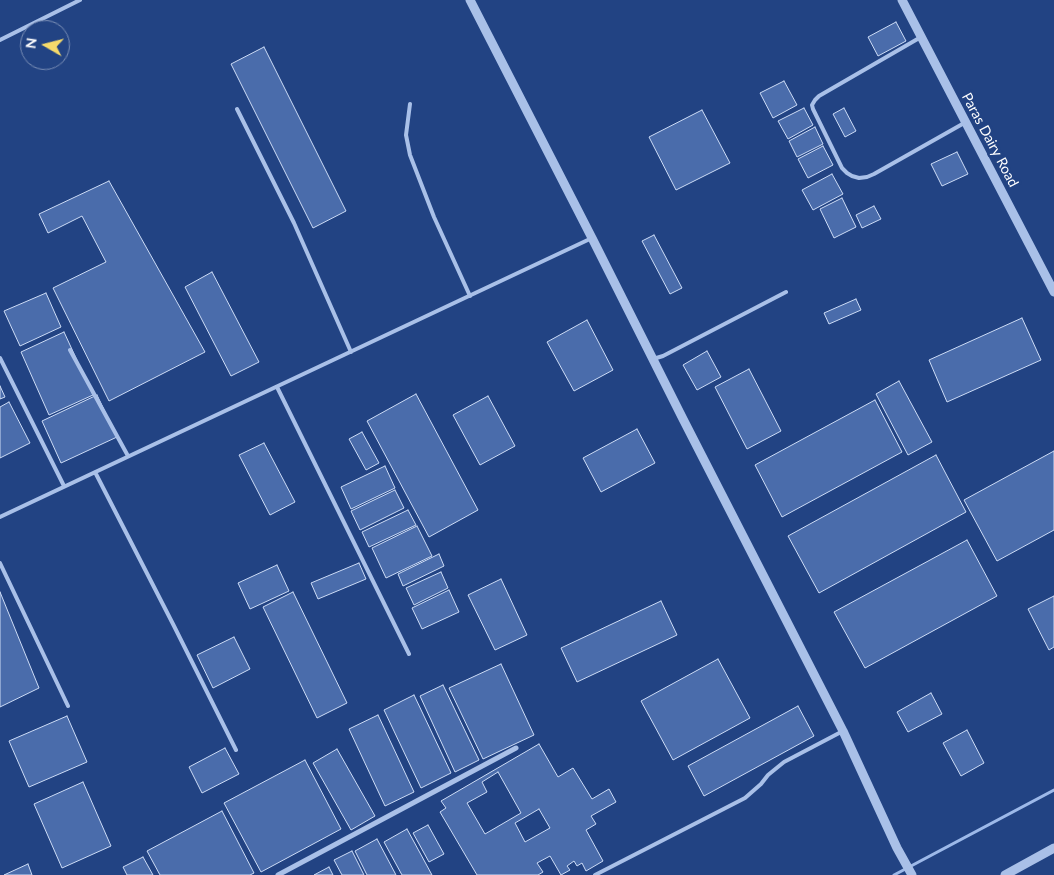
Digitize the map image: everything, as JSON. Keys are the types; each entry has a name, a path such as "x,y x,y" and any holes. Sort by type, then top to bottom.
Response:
{"street":[{"path":"470,0 843,731 912,875"},
{"name":"Paras Dairy Road","path":"902,0 1054,292"},
{"path":"278,875 516,748"},
{"path":"1004,875 1054,848"}],"lane":[{"path":"0,40 80,0"},
{"path":"921,38 815,100 812,105 813,109 842,168 852,176 859,178 867,177 966,122"},
{"path":"410,104 406,135 410,155 434,217 470,296"},
{"path":"237,110 294,223 351,352"},
{"path":"0,517 592,238"},
{"path":"653,359 664,356 786,292"},
{"path":"70,350 128,456"},
{"path":"0,358 64,486"},
{"path":"278,387 409,654"},
{"path":"95,472 236,750"},
{"path":"0,563 68,706"},
{"path":"595,875 745,798 784,762 843,731"}],"building":[{"path":"896,22 906,41 878,56 868,37"},
{"path":"264,47 346,211 313,228 231,64"},
{"path":"784,81 797,105 773,118 760,93"},
{"path":"804,108 813,125 788,139 778,121"},
{"path":"844,108 856,131 845,137 833,114"},
{"path":"702,110 730,163 676,190 649,137"},
{"path":"815,127 823,144 797,157 789,141"},
{"path":"823,146 833,165 808,178 798,159"},
{"path":"957,152 968,174 942,186 931,164"},
{"path":"832,174 843,194 813,210 802,190"},
{"path":"109,181 205,352 109,401 53,288 106,262 82,216 48,233 39,214"},
{"path":"842,198 856,227 834,238 820,209"},
{"path":"874,206 881,219 862,228 856,215"},
{"path":"654,235 682,288 670,294 642,241"},
{"path":"212,272 259,362 231,376 185,287"},
{"path":"46,293 61,327 20,346 4,311"},
{"path":"856,299 861,310 829,324 824,313"},
{"path":"1022,318 1041,360 947,402 929,360"},
{"path":"587,320 613,370 574,391 547,342"},
{"path":"64,332 93,395 49,415 21,352"},
{"path":"707,351 721,377 697,390 683,365"},
{"path":"749,369 781,431 747,449 715,387"},
{"path":"899,381 932,442 908,455 876,394"},
{"path":"0,386 5,397 0,399"},
{"path":"416,394 478,510 429,537 367,421"},
{"path":"97,395 117,437 61,463 42,421"},
{"path":"488,396 515,446 480,465 453,415"},
{"path":"875,400 902,452 782,517 755,465"},
{"path":"9,402 30,443 0,458 0,407"},
{"path":"637,429 655,463 601,492 583,458"},
{"path":"362,432 379,463 366,470 349,439"},
{"path":"264,443 295,502 270,515 239,455"},
{"path":"1054,451 1054,530 997,561 964,500"},
{"path":"936,455 966,512 819,593 788,536"},
{"path":"385,466 395,488 351,509 341,487"},
{"path":"395,490 404,508 360,530 351,511"},
{"path":"408,510 416,525 369,547 362,532"},
{"path":"417,526 432,556 386,578 372,548"},
{"path":"967,540 997,596 865,668 834,612"},
{"path":"439,554 444,566 403,586 398,574"},
{"path":"359,563 366,579 318,599 311,583"},
{"path":"277,565 289,591 250,609 238,583"},
{"path":"441,572 448,588 414,605 406,588"},
{"path":"501,579 527,635 495,650 468,595"},
{"path":"449,590 459,612 422,629 412,608"},
{"path":"0,592 39,688 0,707"},
{"path":"293,592 347,703 317,718 263,607"},
{"path":"1054,596 1054,647 1049,650 1028,609"},
{"path":"661,601 677,635 577,682 561,648"},
{"path":"234,637 250,669 213,688 197,655"},
{"path":"718,659 750,718 673,760 641,701"},
{"path":"501,664 534,735 483,759 449,688"},
{"path":"443,685 479,760 455,772 420,696"},
{"path":"931,693 942,714 908,732 897,712"},
{"path":"414,695 451,773 421,788 384,710"},
{"path":"798,706 814,736 704,796 688,766"},
{"path":"378,715 414,792 385,806 349,729"},
{"path":"67,716 87,762 29,787 9,741"},
{"path":"967,730 984,763 961,776 943,743"},
{"path":"539,744 558,777 573,768 592,799 609,789 616,802 591,816 596,824 586,830 603,861 586,871 582,863 577,866 574,861 567,866 570,870 561,875 550,856 537,863 543,872 538,875 477,875 440,812 446,808 441,801","holes":["498,772 521,813 485,834 467,803 487,792 482,782","539,809 550,828 525,842 515,823"]},
{"path":"225,748 239,774 202,793 189,767"},
{"path":"337,749 375,816 351,830 313,763"},
{"path":"305,760 341,829 261,872 224,803"},
{"path":"83,782 111,846 62,868 34,804"},
{"path":"222,811 254,873 250,875 160,875 147,851"},
{"path":"428,825 444,854 429,862 413,833"},
{"path":"407,829 432,875 402,875 384,842"},
{"path":"377,839 396,875 367,875 355,851"},
{"path":"352,851 364,875 342,875 334,860"},
{"path":"143,857 153,875 127,875 123,867"},
{"path":"28,864 32,875 4,875"},
{"path":"329,867 333,875 314,875"}],"waterway":[{"path":"894,875 1054,790"}]}
